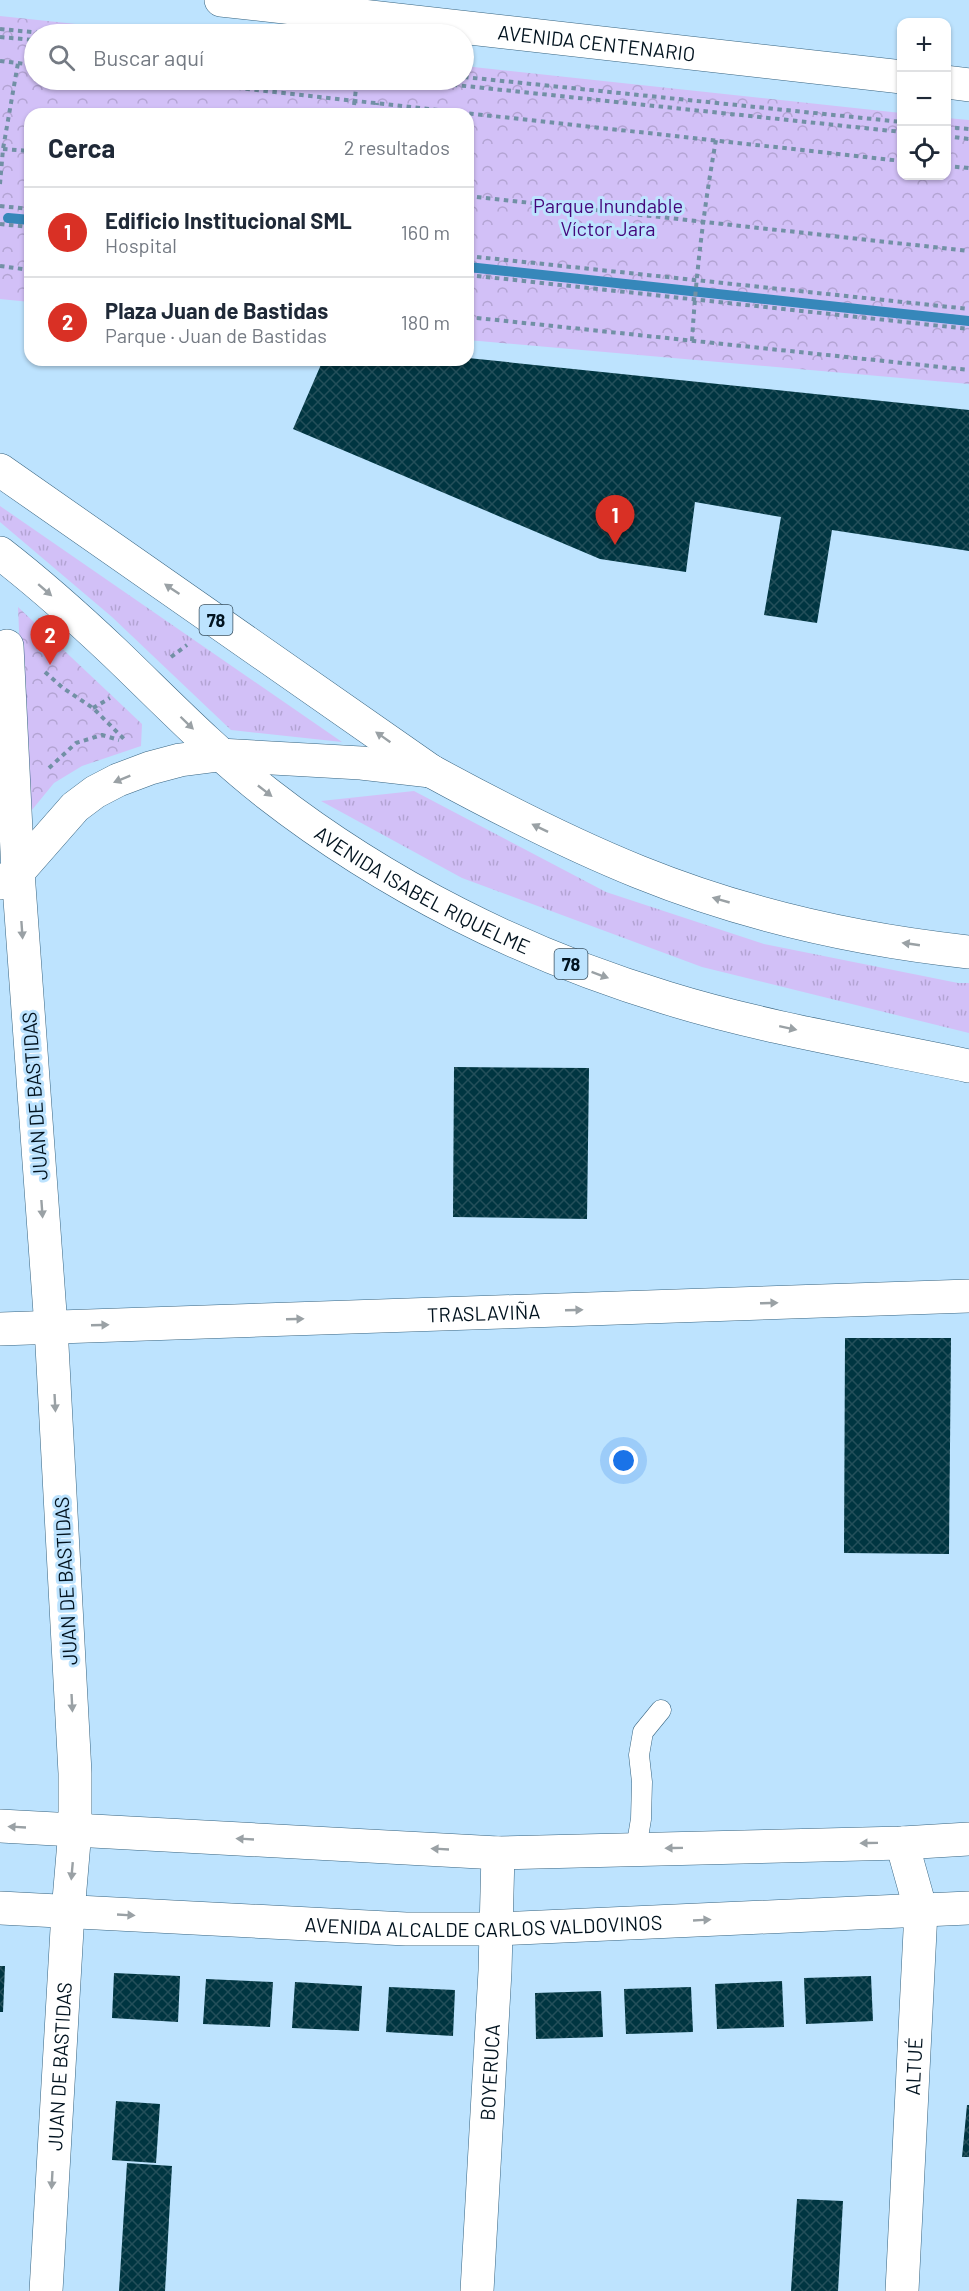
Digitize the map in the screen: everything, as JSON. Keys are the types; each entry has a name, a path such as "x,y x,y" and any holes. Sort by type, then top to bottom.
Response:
{"main road":[{"name":"AVENIDA CENTENARIO","path":"220,0 433,24"},
{"name":"AVENIDA CENTENARIO","path":"474,29 897,76"},
{"path":"951,83 969,85"},
{"name":"78","path":"0,470 431,771 503,810 641,873 770,915 901,943 969,952"},
{"name":"AVENIDA ISABEL RIQUELME","path":"0,553 69,610 219,754 303,819 391,877 464,917 531,948 667,999 738,1017 969,1066"},
{"name":"JUAN DE BASTIDAS","path":"6,646 9,877 51,1327 75,1773 75,1830 68,1912 46,2291"},
{"path":"9,877 75,807 95,792 118,780 180,760 219,754 349,762 431,771"},
{"name":"TRASLAVIÑA","path":"0,1329 969,1296"},
{"path":"0,1826 498,1852 902,1843 969,1839"},
{"name":"ALTUÉ","path":"902,1843 921,1911 902,2291"},
{"name":"BOYERUCA","path":"477,2291 498,1852"},
{"name":"AVENIDA ALCALDE CARLOS VALDOVINOS","path":"0,1908 406,1929 496,1929 969,1908"}],"lane":[{"path":"636,1850 641,1819 642,1782 639,1755 643,1732 661,1710"}],"path":[{"path":"0,29 24,31"},
{"path":"0,37 24,39"},
{"path":"0,61 24,64"},
{"path":"0,184 3,149 18,63"},
{"path":"474,78 897,121"},
{"path":"474,87 897,131"},
{"path":"255,90 423,108"},
{"path":"354,108 356,90"},
{"path":"377,103 377,108"},
{"path":"474,114 897,160"},
{"path":"951,127 969,129"},
{"path":"951,137 969,139"},
{"path":"692,341 695,281 702,221 716,140"},
{"path":"3,149 24,151"},
{"path":"951,166 969,168"},
{"path":"474,197 969,251"},
{"path":"0,206 24,208"},
{"path":"0,224 24,226"},
{"path":"474,257 969,309"},
{"path":"0,266 24,269"},
{"path":"474,276 969,329"},
{"path":"474,318 969,370"},
{"path":"6,646 30,645 31,659 63,688 93,708 126,742 102,735 76,743 45,772"}],"green space":[{"name":"Parque Inundable Víctor Jara","path":"0,16 76,24 24,24 24,90 474,90 474,67 897,113 897,180 951,180 951,118 969,120 969,384 474,341 474,108 24,108 24,301 0,299"},
{"path":"0,506 342,742 231,730 112,617 0,522"},
{"path":"18,607 142,724 141,746 82,766 54,783 27,816"},
{"path":"414,791 606,892 764,944 958,983 969,983 969,1033 702,967 462,878 321,801"}],"building":[{"path":"474,359 969,410 969,551 832,530 817,623 764,615 781,517 695,502 686,572 600,559 293,429 320,366 474,366"},
{"path":"454,1067 589,1068 587,1219 453,1217"},
{"path":"845,1338 951,1338 949,1554 844,1553"},
{"path":"0,1966 5,1966 3,2012 0,2012"},
{"path":"114,1973 180,1976 178,2022 112,2018"},
{"path":"871,1976 873,2021 806,2024 804,1978"},
{"path":"206,1979 273,1982 270,2027 203,2024"},
{"path":"782,1981 784,2027 717,2029 715,1984"},
{"path":"295,1982 362,1986 359,2031 292,2028"},
{"path":"389,1987 455,1990 453,2036 386,2032"},
{"path":"691,1987 693,2032 626,2034 624,1989"},
{"path":"601,1991 603,2037 536,2039 535,1993"},
{"path":"116,2101 160,2104 156,2163 112,2160"},
{"path":"967,2105 969,2105 969,2157 962,2157"},
{"path":"127,2163 172,2166 165,2291 119,2291"},
{"path":"797,2199 843,2201 838,2291 791,2291"}],"waterway":[{"path":"8,218 24,219"},
{"path":"474,268 969,321"}],"place":[{"name":"Edificio Institucional SML","path":"615,545"},
{"name":"Plaza Juan de Bastidas","path":"50,665"}]}
